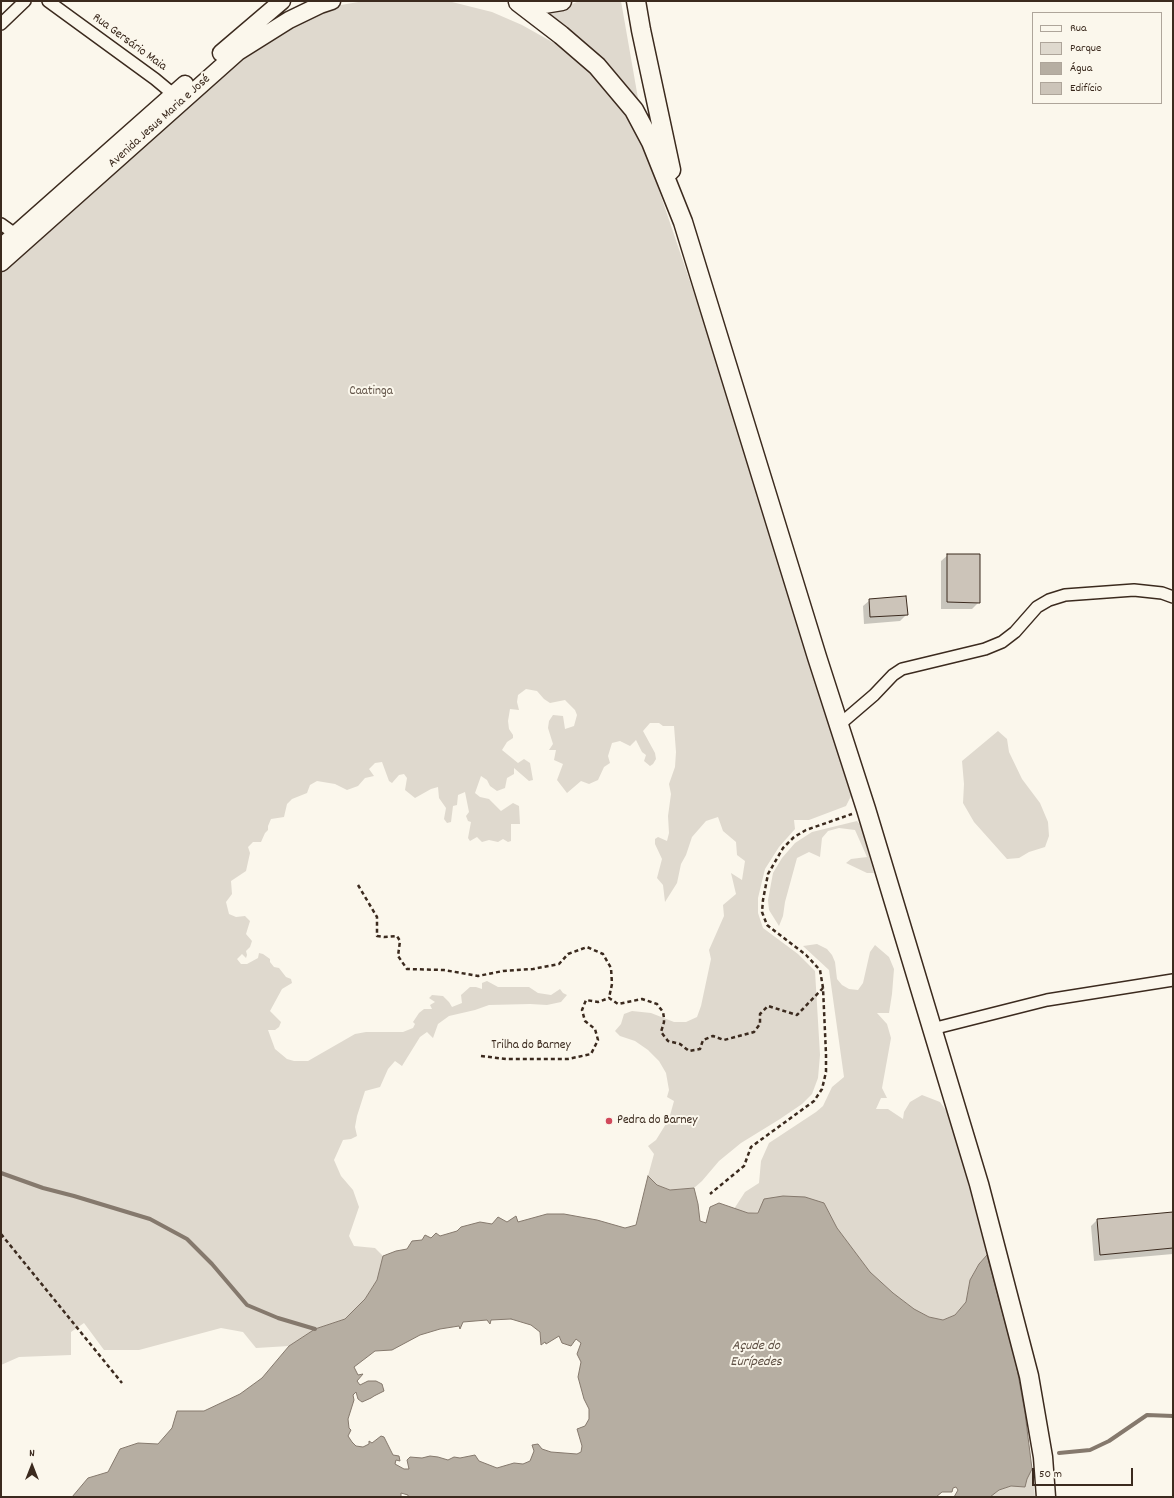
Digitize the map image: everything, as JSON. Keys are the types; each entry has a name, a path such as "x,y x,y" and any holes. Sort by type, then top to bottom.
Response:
{"main road":[{"name":"Avenida Jesus Maria e José","path":"1,263 10,242 174,94 282,1"},
{"name":"Avenida Jesus Maria e José","path":"10,242 238,52 289,20 332,1"},
{"path":"517,1 544,4 562,1"},
{"path":"517,1 597,66 634,110 651,142 683,222 866,809 979,1184 1026,1361 1041,1442 1046,1497"},
{"path":"636,1 683,222"}],"street":[{"path":"1,24 25,1"},
{"name":"Rua Gersário Maia","path":"48,1 174,94"},
{"path":"1,224 10,242"},
{"path":"839,725 874,696 893,675 902,669 985,649 1002,642 1015,632 1037,607 1064,594 1134,590 1162,593 1173,597"},
{"path":"932,1029 1047,1000 1173,980"}],"path":[{"path":"710,1194 744,1166 752,1147 814,1101 822,1089 826,1072 823,988 820,970 806,955 768,925 762,912 762,900 768,874 783,848 794,837 806,830 866,809"},
{"path":"358,885 377,917 377,936 397,936 400,941 398,956 407,969 444,970 478,976 502,971 533,969 558,964 568,954 587,947 603,954 611,968 612,984 609,998"},
{"name":"Trilha do Barney","path":"481,1056 506,1059 568,1059 591,1054 598,1040 595,1029 585,1021 582,1010 586,1000 598,1002 609,998 618,1004 642,999 657,1004 663,1012 664,1018 661,1032 668,1041 680,1044 689,1051 700,1049 703,1040 713,1036 724,1040 754,1032 760,1024 760,1014 768,1006 797,1015 823,988"},
{"path":"1,1234 122,1383"}],"green space":[{"name":"Caatinga","path":"364,1 448,1 492,12 522,25 554,43 602,84 624,112 648,158 699,308 851,796 846,806 809,820 794,820 795,829 779,847 765,869 758,898 758,913 763,928 798,954 815,971 820,1055 818,1078 812,1094 802,1104 741,1143 719,1161 694,1188 671,1190 657,1185 648,1176 654,1154 648,1146 656,1140 669,1119 674,1101 667,1097 669,1090 666,1073 659,1061 648,1050 635,1041 620,1036 615,1031 621,1024 624,1014 632,1011 651,1013 674,1022 686,1022 697,1017 701,1006 711,959 709,950 724,916 723,905 736,894 731,873 742,880 745,861 737,855 736,842 723,831 718,817 706,821 692,837 686,855 681,864 677,883 665,902 663,885 657,878 662,859 655,844 655,839 658,837 667,841 669,833 668,816 671,794 669,784 675,767 676,752 674,726 663,726 659,723 650,723 643,731 655,753 656,759 650,766 644,761 646,755 642,752 636,740 630,746 620,741 612,743 608,756 610,763 604,767 598,780 589,784 581,781 567,793 557,780 563,764 554,760 556,750 549,750 553,744 548,728 549,721 553,715 563,716 565,729 574,726 577,715 575,710 565,700 550,703 537,691 526,689 518,695 517,702 519,710 510,709 508,721 509,729 513,735 513,738 507,742 502,750 518,763 524,759 530,763 533,780 529,781 514,768 514,774 507,778 505,788 497,791 481,776 475,793 480,797 489,799 501,811 513,803 519,806 520,824 511,824 511,841 508,842 503,839 498,842 489,840 482,842 477,837 470,841 468,838 471,822 468,821 466,816 469,812 465,792 458,795 457,805 453,806 451,822 447,823 444,819 446,808 439,798 438,787 431,789 415,798 405,790 407,778 404,774 399,775 392,783 389,781 382,762 375,763 369,769 374,776 365,778 358,786 347,790 335,784 317,781 310,785 307,793 292,799 287,804 284,817 271,819 268,830 261,842 253,842 248,847 250,853 246,871 231,881 232,894 226,902 229,914 236,917 245,916 250,921 246,934 252,941 250,947 246,951 246,958 242,954 237,959 241,964 247,964 258,958 259,953 263,954 270,959 270,962 274,967 279,968 286,977 291,979 292,983 282,989 270,1011 281,1022 279,1027 275,1030 268,1030 275,1049 287,1059 294,1061 308,1061 355,1034 366,1032 403,1032 413,1028 415,1024 413,1022 419,1013 424,1009 432,1009 430,1005 435,1002 429,998 432,995 443,996 452,1007 462,1003 461,995 470,987 482,989 482,983 487,981 498,987 529,987 538,993 551,995 560,989 567,995 561,1002 547,1005 489,1005 449,1016 438,1024 433,1038 427,1032 420,1037 402,1066 395,1061 388,1069 380,1087 365,1091 355,1127 357,1136 351,1139 343,1140 334,1160 341,1176 353,1190 359,1207 349,1236 354,1246 375,1248 383,1256 377,1280 365,1299 345,1319 315,1329 289,1346 256,1348 243,1332 221,1328 139,1350 104,1350 84,1323 71,1332 71,1355 19,1357 1,1365 1,273 240,58 311,16 341,5"},
{"path":"579,1 621,1 639,104 611,69 588,46 550,14"},
{"path":"998,731 1007,739 1009,752 1022,779 1040,803 1048,822 1049,836 1045,847 1029,852 1019,858 1007,859 974,822 963,803 964,784 962,761"},
{"path":"857,821 861,826 874,873 867,873 846,863 851,859 867,857 855,830 839,828 828,831 822,838 820,857 809,852 797,858 785,902 783,916 779,926 769,910 768,900 773,873 782,858 795,843 812,832"},
{"path":"817,944 827,949 832,955 835,962 837,979 842,985 849,989 858,990 863,983 870,952 875,945 889,957 894,969 889,1013 877,1013 887,1024 891,1038 882,1088 887,1098 881,1098 876,1109 888,1109 903,1119 904,1112 910,1102 922,1095 940,1102 950,1116 987,1255 979,1264 970,1280 966,1302 955,1315 943,1320 929,1317 914,1309 893,1293 870,1272 837,1228 824,1203 748,1213 734,1209 745,1192 759,1183 761,1161 769,1143 823,1106 832,1087 844,1077 829,970 803,946"},
{"path":"1032,1469 1035,1497 990,1497 999,1490 1011,1486 1025,1487"}],"water":[{"name":"Açude do Eurípedes","path":"648,1176 657,1185 670,1190 694,1188 700,1221 706,1223 710,1207 719,1203 748,1213 758,1213 764,1199 783,1196 805,1197 824,1203 837,1228 870,1272 893,1293 914,1309 929,1317 943,1320 955,1315 966,1302 970,1280 979,1264 987,1255 1016,1363 1025,1413 1032,1469 1025,1487 1011,1486 999,1490 990,1497 954,1497 958,1490 956,1487 953,1488 952,1492 942,1492 936,1497 408,1497 408,1495 401,1493 401,1497 72,1497 88,1478 108,1472 120,1449 138,1443 158,1444 172,1428 177,1411 204,1411 240,1394 262,1378 289,1346 315,1329 345,1319 365,1299 377,1280 383,1256 407,1249 412,1241 422,1240 425,1235 431,1238 436,1233 440,1236 457,1231 461,1227 480,1222 492,1224 498,1217 507,1222 516,1216 518,1222 547,1214 564,1214 597,1220 625,1228 636,1225","holes":["511,1319 531,1325 540,1332 541,1345 545,1342 546,1344 559,1336 562,1343 571,1346 576,1339 581,1343 577,1354 581,1362 578,1377 584,1399 589,1409 589,1419 585,1426 577,1429 582,1446 581,1452 577,1454 551,1452 542,1449 538,1444 532,1445 534,1451 530,1461 523,1464 514,1463 497,1468 479,1461 475,1455 460,1458 454,1457 448,1460 430,1456 422,1458 410,1457 407,1460 409,1469 404,1469 395,1464 396,1460 400,1461 399,1456 393,1455 384,1437 381,1436 372,1443 369,1441 369,1444 363,1447 356,1446 348,1436 351,1430 349,1428 348,1419 354,1400 353,1395 356,1392 358,1399 362,1402 384,1391 382,1384 376,1381 368,1381 360,1385 357,1381 363,1374 358,1375 354,1367 375,1351 392,1350 420,1335 440,1329 459,1326 460,1329 463,1322 487,1320 490,1324 491,1320"]}],"building":[{"path":"947,554 980,554 980,603 947,602"},
{"path":"906,596 908,615 870,617 869,599"},
{"path":"1173,1212 1173,1248 1100,1255 1097,1219"}],"waterway":[{"path":"1,1173 43,1188 150,1219 187,1239 212,1264 247,1305 278,1318 315,1329"},
{"path":"1059,1453 1090,1450 1109,1441 1147,1415 1173,1416"}],"place":[{"name":"Pedra do Barney","path":"609,1121"}]}
